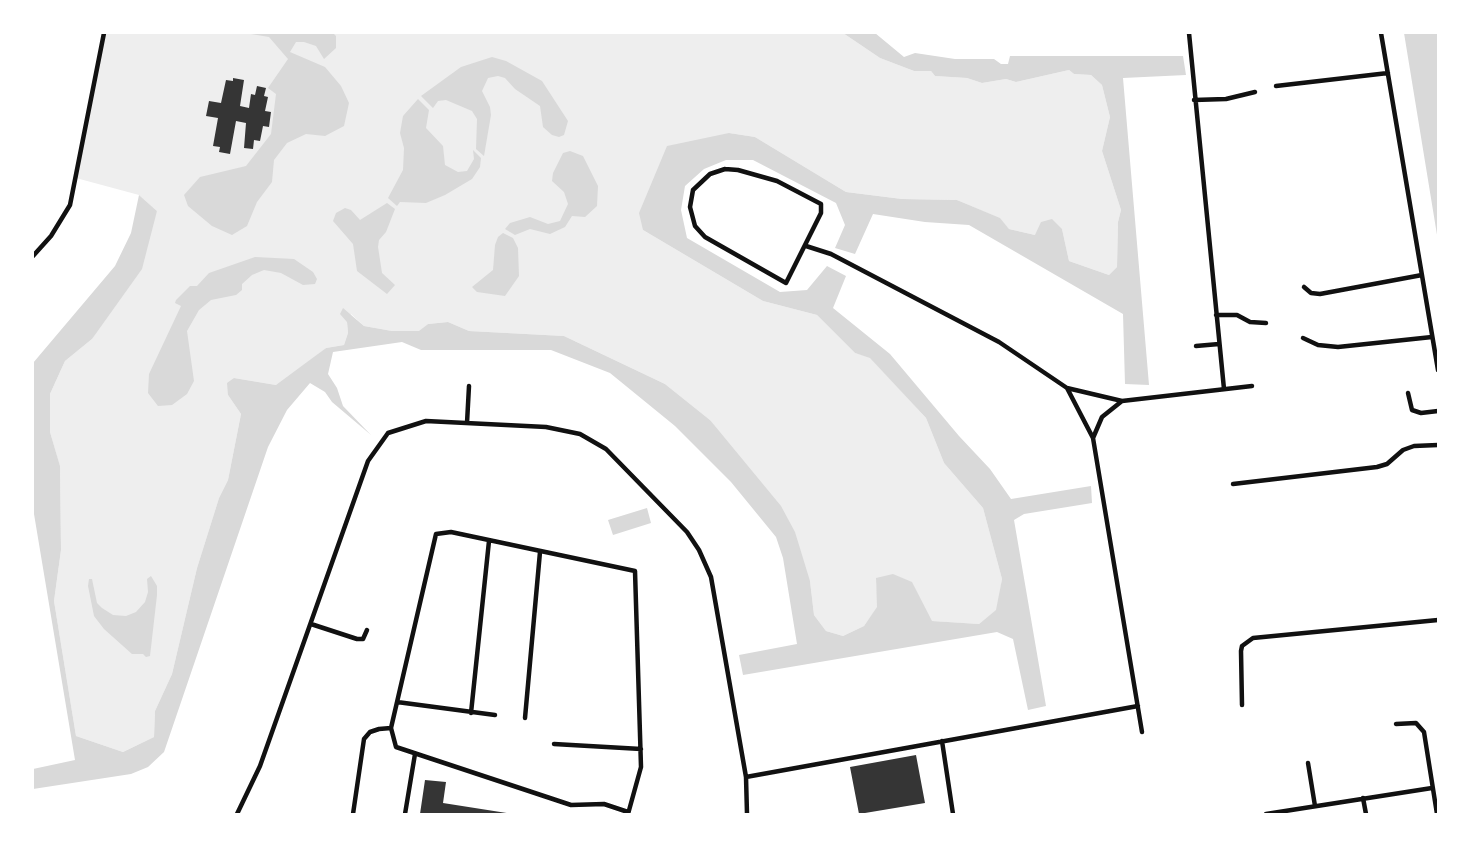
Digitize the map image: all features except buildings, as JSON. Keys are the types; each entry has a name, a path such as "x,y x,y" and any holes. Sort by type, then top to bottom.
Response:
{"street":[{"path":"33,256 51,236 70,205 104,33"},
{"path":"1189,33 1224,389"},
{"path":"1382,33 1438,370"},
{"path":"1276,86 1388,73"},
{"path":"1194,100 1226,99 1255,92"},
{"path":"725,169 738,170 777,181 817,201 822,210 806,246 789,281 782,283 699,232 691,217 693,190 710,174 725,169"},
{"path":"806,246 831,254 999,342 1067,388 1122,401 1252,386"},
{"path":"1304,287 1311,293 1320,294 1422,274"},
{"path":"1216,315 1237,315 1250,322 1266,322"},
{"path":"1304,338 1318,345 1338,347 1432,337"},
{"path":"1196,346 1219,344"},
{"path":"467,423 469,386"},
{"path":"1067,388 1093,438 1142,732"},
{"path":"1408,393 1412,410 1421,413 1438,411"},
{"path":"1093,438 1102,417 1122,401"},
{"path":"237,814 260,766 362,476 381,440 395,429 426,421 554,428 592,440 626,468 687,532 699,550 711,577 746,777 747,814"},
{"path":"1233,484 1377,467 1387,464 1403,450 1414,446 1438,445"},
{"path":"445,532 540,552 635,572 641,767 628,813 604,804 571,805 396,747 391,728 433,538 436,534 445,532"},
{"path":"471,713 489,541"},
{"path":"525,718 540,552"},
{"path":"1242,705 1241,651 1242,646 1253,638 1438,620"},
{"path":"310,624 357,639 363,639 367,630"},
{"path":"397,702 495,715"},
{"path":"746,777 1138,706"},
{"path":"1396,724 1416,723 1424,732 1437,814"},
{"path":"354,814 364,739 379,729 391,728"},
{"path":"942,741 953,814"},
{"path":"554,744 641,750"},
{"path":"405,814 415,754"},
{"path":"1308,763 1315,806"},
{"path":"1266,814 1291,812 1315,806 1432,788"},
{"path":"1363,798 1366,814"}],"shaded area":[{"path":"104,33 843,33 880,58 914,71 931,71 935,76 967,78 982,83 1006,79 1016,82 1069,70 1074,74 1091,75 1102,85 1110,117 1102,151 1121,210 1118,222 1117,267 1109,275 1069,261 1062,229 1035,235 1009,229 999,218 957,200 902,199 846,192 755,137 729,133 643,230 763,301 817,315 855,353 870,357 926,418 944,463 983,508 1002,579 997,610 979,624 931,621 912,583 876,578 878,607 864,626 843,636 826,631 814,615 810,581 710,420 665,384 564,336 469,331 448,322 428,324 420,331 392,331 364,326 351,314 347,322 348,333 344,345 326,348 285,381 276,385 234,378 228,395 241,414 228,480 219,498 197,568 172,674 155,711 154,737 123,752 76,736 54,601 61,550 60,467 50,432 50,394 65,361 92,339 157,211 139,195 76,178"},
{"path":"245,33 333,33 336,36 336,48 324,59 316,46 304,42 296,42 290,52 325,67 341,86 349,103 344,126 325,136 306,134 287,143 274,160 272,182 257,202 247,226 232,235 212,226 188,206 184,195 200,177 246,166 271,134 276,94 268,88 288,59 269,37"},
{"path":"843,33 875,33 904,57 915,53 955,59 994,59 1001,64 1008,64 1010,56 1183,56 1186,75 1123,78 1149,385 1125,384 1123,314 969,225 925,222 873,214 855,254 835,248 845,225 836,203 753,160 726,160 704,169 685,186 681,210 687,238 780,292 807,290 827,266 846,276 833,308 890,354 990,469 1011,499 1091,486 1092,503 1024,514 1014,520 1046,706 1028,710 1013,639 997,632 743,675 739,655 797,644 783,558 776,537 731,482 675,426 610,373 551,350 421,350 402,342 333,352 328,374 337,388 343,406 371,435 332,402 325,392 310,383 287,410 268,447 164,752 148,767 131,774 33,789 33,769 75,760 33,508 33,363 115,266 131,233 139,195 157,211 142,269 92,339 65,361 50,394 50,432 60,466 61,550 54,601 76,736 123,752 154,737 155,711 172,674 197,568 219,498 228,480 241,414 228,395 227,383 234,378 276,385 326,348 344,345 348,333 347,322 340,314 343,308 364,326 392,331 419,331 428,324 448,322 469,331 564,336 665,384 710,420 781,506 795,532 810,581 814,615 826,631 843,636 864,626 877,607 876,578 893,574 912,582 932,621 979,624 996,610 1002,579 983,508 944,463 926,418 870,358 855,353 817,315 763,301 643,230 639,213 667,146 729,133 755,137 846,192 902,199 957,200 1000,218 1009,229 1035,235 1041,222 1052,219 1062,229 1069,261 1109,275 1117,267 1118,222 1121,210 1102,151 1110,117 1102,85 1091,75 1074,74 1069,70 1016,82 1006,79 982,83 967,78 935,76 931,71 914,71 880,58"},
{"path":"1404,33 1438,33 1438,241"},
{"path":"492,57 506,61 542,81 568,121 564,135 559,137 552,135 543,127 540,106 515,89 505,78 498,76 488,78 482,91 490,107 491,115 484,156 476,149 477,119 472,111 446,100 438,101 433,108 421,96 461,67"},
{"path":"418,99 429,110 426,128 443,146 445,165 458,172 467,171 474,159 473,150 481,158 480,167 472,179 445,195 426,203 400,202 397,206 388,198 403,170 404,148 400,133 403,116"},
{"path":"570,151 583,156 598,186 597,206 585,217 572,216 565,227 550,234 530,229 515,235 505,229 510,223 530,217 548,224 560,221 568,204 564,192 552,181 553,173 563,153"},
{"path":"387,203 395,209 386,232 379,240 378,247 382,273 395,285 387,294 357,271 353,244 333,221 336,213 345,208 351,210 360,220"},
{"path":"503,233 513,238 518,248 519,276 505,296 477,292 472,287 493,270 495,245 498,237"},
{"path":"255,257 294,259 313,272 317,279 315,284 303,285 281,273 264,270 252,275 242,284 242,290 236,295 211,300 199,310 187,331 194,381 187,394 172,405 158,406 148,393 149,374 181,306 175,303 176,300 190,286 197,286 209,273"},
{"path":"647,508 651,523 613,535 608,520"},
{"path":"151,576 157,586 157,595 150,656 146,657 143,654 132,654 104,629 94,616 88,586 89,579 92,579 97,603 102,608 113,615 126,616 136,612 145,602 148,592 147,579"}]}
